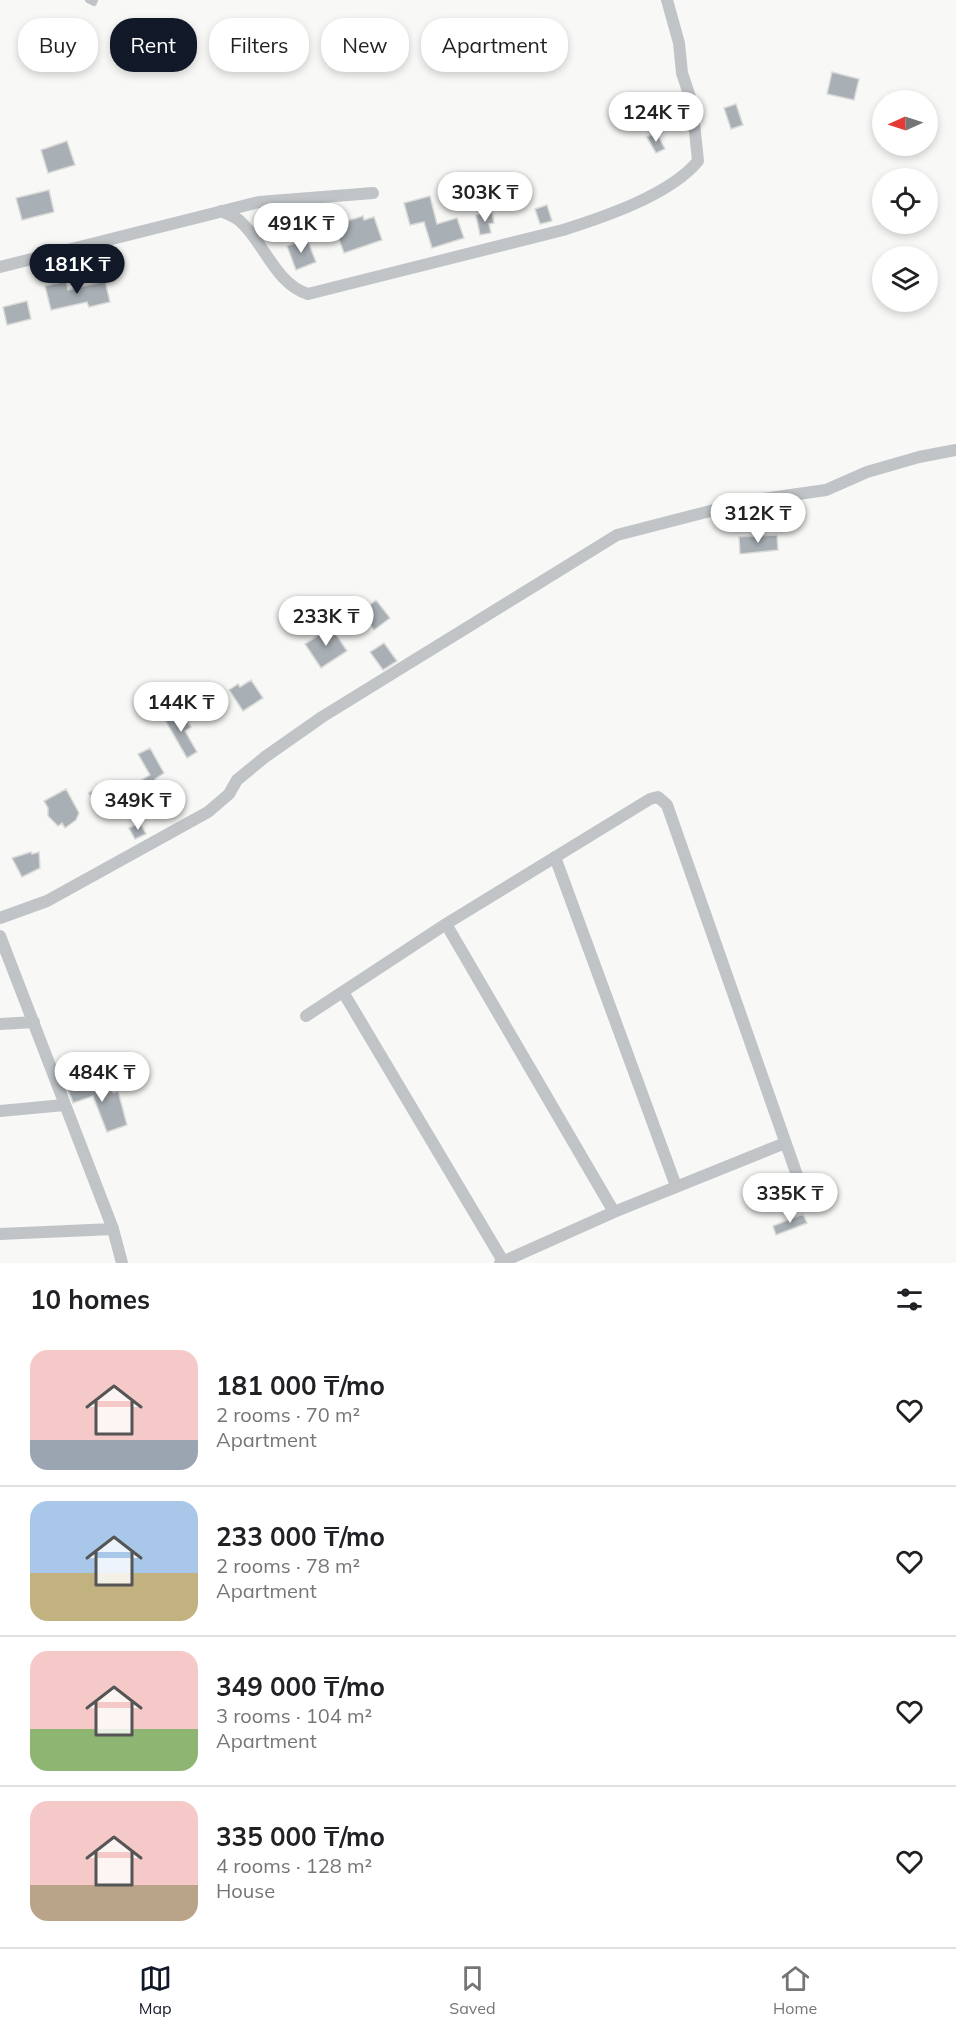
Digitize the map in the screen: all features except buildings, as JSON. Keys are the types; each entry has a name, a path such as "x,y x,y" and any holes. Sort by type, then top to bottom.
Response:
{"street":[{"path":"221,211 241,221 276,269 295,290 308,294 563,230 595,220 637,201 670,184 698,161 692,103 682,73 680,43 667,0"},
{"path":"0,267 259,202 373,193"},
{"path":"0,918 47,901 208,812 229,794 237,780 265,757 322,717 617,536 749,501 826,490 867,472 919,457 956,450"},
{"path":"306,1016 446,924 650,799 658,797 667,805 805,1198"},
{"path":"555,857 676,1186"},
{"path":"446,924 614,1212"},
{"path":"0,936 113,1229 122,1263"},
{"path":"344,992 501,1262 676,1186 785,1143"},
{"path":"0,1024 34,1022"},
{"path":"0,1111 64,1105"},
{"path":"0,1234 113,1229"}],"lane":[{"path":"88,0 94,3 95,0"}]}
